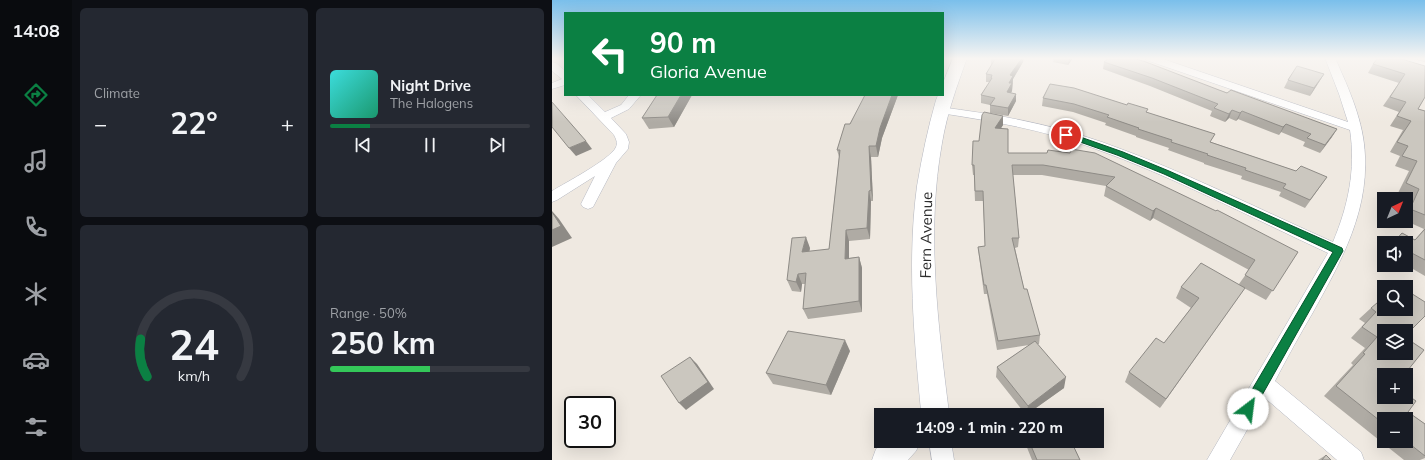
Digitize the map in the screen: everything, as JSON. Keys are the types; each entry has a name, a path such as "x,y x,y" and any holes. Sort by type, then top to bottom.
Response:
{"street":[{"name":"Fern Avenue","path":"933,408 927,339 924,262 926,186 932,141 940,110 950,79"},
{"path":"1213,79 1356,128"},
{"path":"1218,460 1338,251 1348,225 1357,189 1359,156 1356,128 1351,108 1339,79"},
{"path":"552,86 564,82"},
{"path":"552,197 610,161 622,149 623,142 620,134 583,96"},
{"path":"604,117 626,107 634,96"},
{"path":"940,110 999,118 1066,135 1098,145 1167,172 1338,251"},
{"path":"588,204 610,161"},
{"path":"1263,383 1353,460"},
{"path":"887,460 899,448"},
{"path":"941,448 943,460"}],"building":[{"path":"991,79 1011,79 1009,83 1012,83 1007,92 1016,94 1008,108 990,105 995,98 981,95"},
{"path":"1156,79 1192,79 1227,93 1231,90 1337,129 1325,145 1307,138 1311,134 1286,124 1283,127 1242,111 1240,113 1232,110 1229,114 1214,108 1218,104"},
{"path":"1288,79 1320,79 1314,88"},
{"path":"1401,79 1425,79 1425,97 1418,109 1425,111 1425,215 1413,210 1413,202 1419,189 1406,183 1417,161 1402,156 1408,146 1397,142 1411,121 1397,116 1406,102 1390,97"},
{"path":"1050,84 1074,88 1127,105 1128,103 1148,109 1146,112 1215,134 1210,142 1296,171 1301,166 1327,177 1310,200 1283,188 1286,184 1245,170 1246,168 1171,142 1172,140 1107,117 1109,115 1074,104 1043,98"},
{"path":"656,96 680,96 668,117 642,118"},
{"path":"864,96 892,96 880,128 876,146 869,146 871,190 869,191 867,228 846,230 845,259 859,257 859,301 803,309 806,273 798,274 796,282 787,280 792,238 806,237 802,252 829,249 840,150 837,150 845,124 850,124"},
{"path":"552,102 586,141 569,148 552,127"},
{"path":"984,112 1003,116 995,128 1008,129 1008,153 1047,153 1048,150 1070,153 1071,149 1095,153 1216,211 1217,210 1298,252 1273,291 1245,275 1255,260 1156,208 1153,211 1106,186 1115,177 1043,165 1012,165 1019,238 1012,238 1024,289 1027,289 1040,335 998,341 986,285 984,285 978,247 985,246 983,191 975,191 974,165 972,165 973,141 979,141 982,115"},
{"path":"552,212 561,226 552,230"},
{"path":"1425,229 1425,260 1413,254 1413,239 1415,240"},
{"path":"1402,233 1408,236 1399,236"},
{"path":"1201,263 1245,288 1166,399 1129,372 1156,338 1164,343 1199,298 1181,287"},
{"path":"1413,294 1425,302 1425,316 1413,328 1413,324 1377,324 1377,337 1362,327 1376,312 1371,308 1377,303 1377,316 1413,316"},
{"path":"788,331 845,340 826,385 766,373"},
{"path":"1377,337 1377,360 1413,360 1413,343 1424,350 1410,368 1377,368 1377,404 1413,404 1413,399 1416,401 1408,412 1377,412 1377,418 1336,386 1365,354 1363,353"},
{"path":"1035,341 1066,377 1028,406 997,367"},
{"path":"690,357 708,382 679,403 661,376"},
{"path":"1413,416 1425,424 1425,456 1413,447"},
{"path":"1032,448 1074,448 1080,460 1037,460"},
{"path":"1326,455 1331,460 1322,460"}],"route":[{"path":"1066,135 1120,153 1167,172 1338,251 1248,409"}]}
